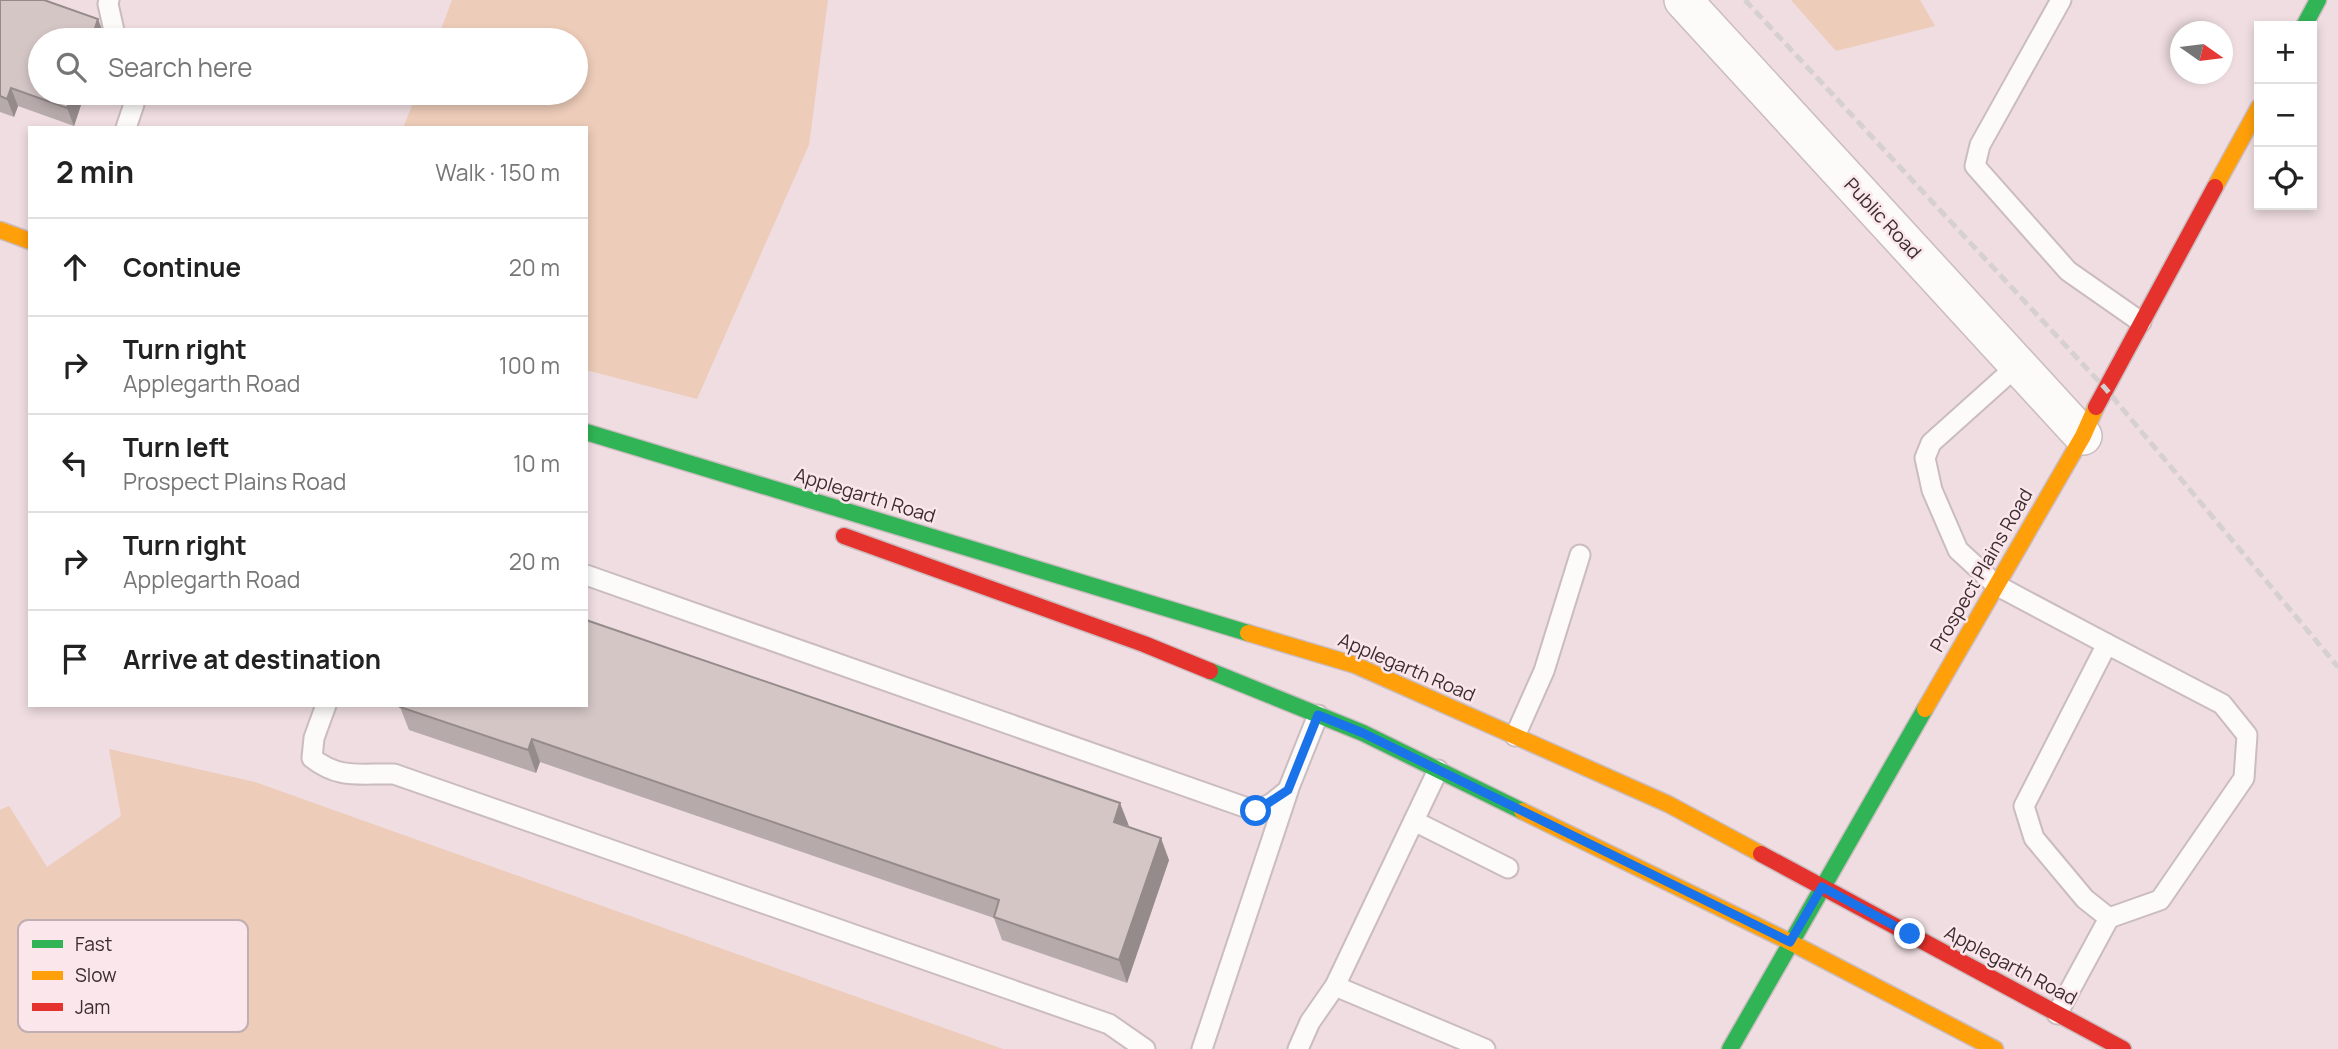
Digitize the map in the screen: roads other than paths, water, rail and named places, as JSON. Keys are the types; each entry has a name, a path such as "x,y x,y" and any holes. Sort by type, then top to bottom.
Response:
{"main road":[{"path":"2307,21 2318,0"},
{"name":"Prospect Plains Road","path":"1730,1049 2083,436 2105,388 2254,116"},
{"path":"0,230 28,240"},
{"name":"Applegarth Road","path":"588,433 1355,665 1668,804 2123,1049"},
{"path":"588,443 703,485"},
{"path":"833,531 1144,644 1363,733 1790,942 1995,1049"}],"street":[{"name":"Public Road","path":"1683,0 2083,436"}],"lane":[{"path":"109,0 107,4 113,28"},
{"path":"2061,0 1980,145 1975,166 2068,271 2141,322"},
{"path":"128,126 134,105"},
{"path":"2018,365 1931,443 1925,458 1932,490 1958,550 1996,585 2222,704 2247,735 2244,778 2160,900 2109,918 2057,1014"},
{"path":"1515,736 1544,671 1580,555"},
{"path":"588,576 1256,811 1288,790"},
{"path":"2107,644 2024,806 2034,838 2085,899 2109,918"},
{"path":"325,707 314,738 313,758 324,767 342,774 394,774 1109,1024 1146,1049"},
{"path":"1202,1049 1288,790 1318,715"},
{"path":"1298,1049 1310,1022 1335,986 1438,770"},
{"path":"1414,821 1508,868"},
{"path":"1335,986 1485,1049"}],"railway":[{"path":"1745,0 2105,388 2338,667"}]}
